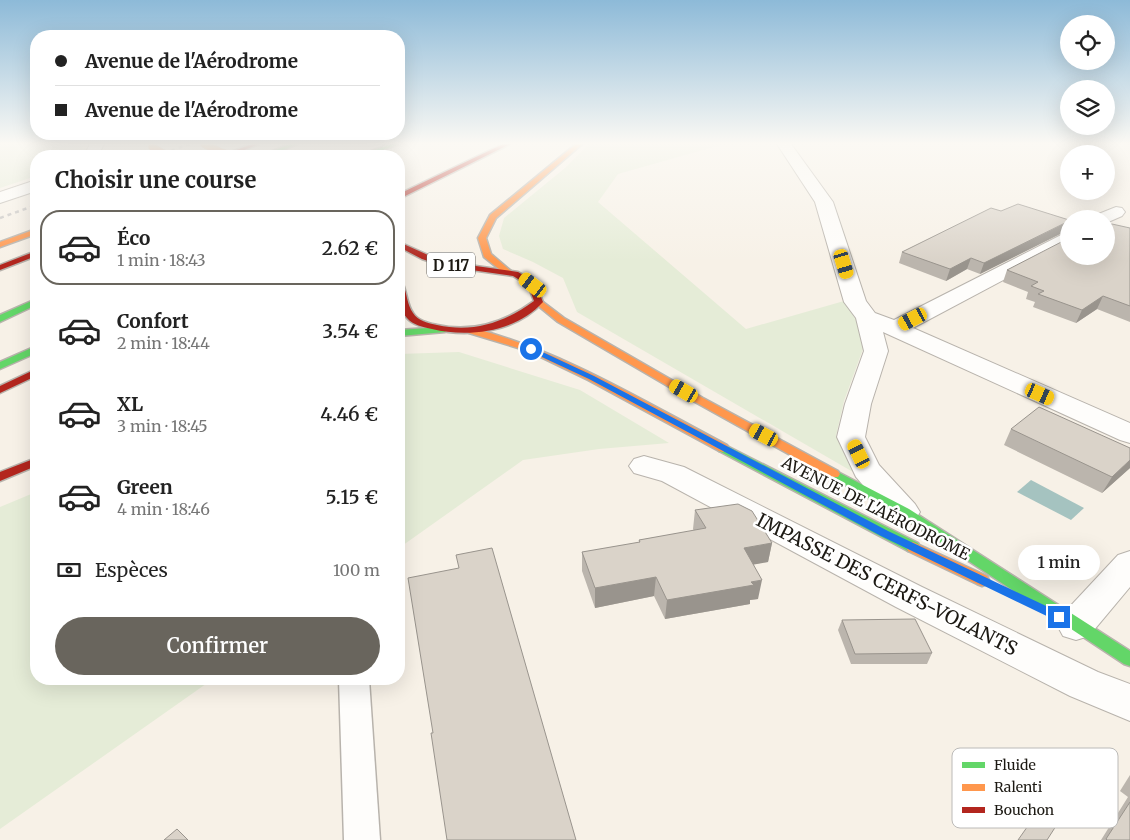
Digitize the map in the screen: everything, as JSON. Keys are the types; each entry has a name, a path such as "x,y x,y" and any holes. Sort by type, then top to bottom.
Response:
{"main road":[{"path":"405,194 427,183"},
{"path":"507,271 487,255 482,238 493,217 534,183"},
{"path":"0,246 30,234"},
{"name":"D 117","path":"405,247 427,258 452,265 507,271 522,276 533,285 539,302"},
{"path":"0,268 30,256"},
{"path":"405,333 442,330 472,331 503,325 526,314 539,302"},
{"name":"AVENUE DE L'AÉRODROME","path":"539,302 562,320 674,385 904,512 1130,659"},
{"path":"0,318 30,305"},
{"path":"405,308 414,320 442,330"},
{"name":"AVENUE DE L'AÉRODROME","path":"472,331 531,349 592,378 885,534 1076,625"},
{"path":"0,366 30,352"},
{"path":"0,390 30,375"},
{"path":"0,477 30,464"}],"street":[{"path":"811,183 824,202 855,302 867,318 876,351 858,404 851,437 867,470 904,512"},
{"path":"0,198 30,188"},
{"path":"896,329 1060,242"},
{"path":"867,318 896,329 1130,434"},
{"name":"IMPASSE DES CERFS-VOLANTS","path":"644,466 673,474 918,601 1084,684 1130,703"},
{"path":"1076,625 1130,564"}],"lane":[{"path":"354,685 362,840"}],"green space":[{"path":"0,183 14,183 0,188"},
{"path":"546,183 611,183 598,202 746,329 844,301 856,318 863,349 844,401 836,436 853,472 577,312 563,278 503,249 499,236 504,218"},
{"path":"459,352 580,390 669,443 599,449 523,460 405,544 405,354"},
{"path":"30,494 30,685 204,685 0,829 0,507"}],"water":[{"path":"1031,480 1084,508 1071,520 1017,492"}],"building":[{"path":"1018,204 1060,217 1060,225 984,263 971,258 950,269 902,252 991,208 1001,211"},
{"path":"1115,225 1130,228 1130,306 1103,296 1082,310 1038,294 1044,291 1031,286 1038,282 1007,270 1060,243 1060,265 1115,265"},
{"path":"1039,407 1130,448 1130,460 1112,477 1011,429"},
{"path":"738,504 752,511 772,543 744,548 762,580 751,582 754,585 667,600 656,577 595,588 582,552 706,528 695,510"},
{"path":"492,548 576,840 447,840 431,733 433,733 408,578 459,568 456,555"},
{"path":"915,619 932,653 855,654 842,620"},
{"path":"1130,802 1130,840 1106,839 1113,828 1118,828 1118,820"},
{"path":"1026,828 1055,828 1047,840 1018,840"},
{"path":"177,829 188,840 164,840"}],"railway":[{"path":"0,218 30,207"}],"traffic: fast":[{"path":"0,319 30,305"},
{"path":"405,333 442,330"},
{"path":"0,366 30,352"},
{"path":"723,448 913,547"},
{"path":"834,474 904,512 1130,659"}],"traffic: slow":[{"path":"507,271 487,255 482,238 493,217 533,183"},
{"path":"0,245 30,233"},
{"path":"539,302 561,320 699,400 834,474"},
{"path":"472,331 531,349 592,378 723,448"},
{"path":"913,547 982,580"}],"traffic: jam":[{"path":"405,194 427,183"},
{"path":"405,247 425,257 446,264 515,274 532,284 539,302 515,318 490,328 463,331 449,330 418,322 409,316 405,307"},
{"path":"0,268 30,256"},
{"path":"0,390 30,375"},
{"path":"0,477 30,464"}],"route":[{"path":"531,349 592,378 885,534 1059,617"}]}
